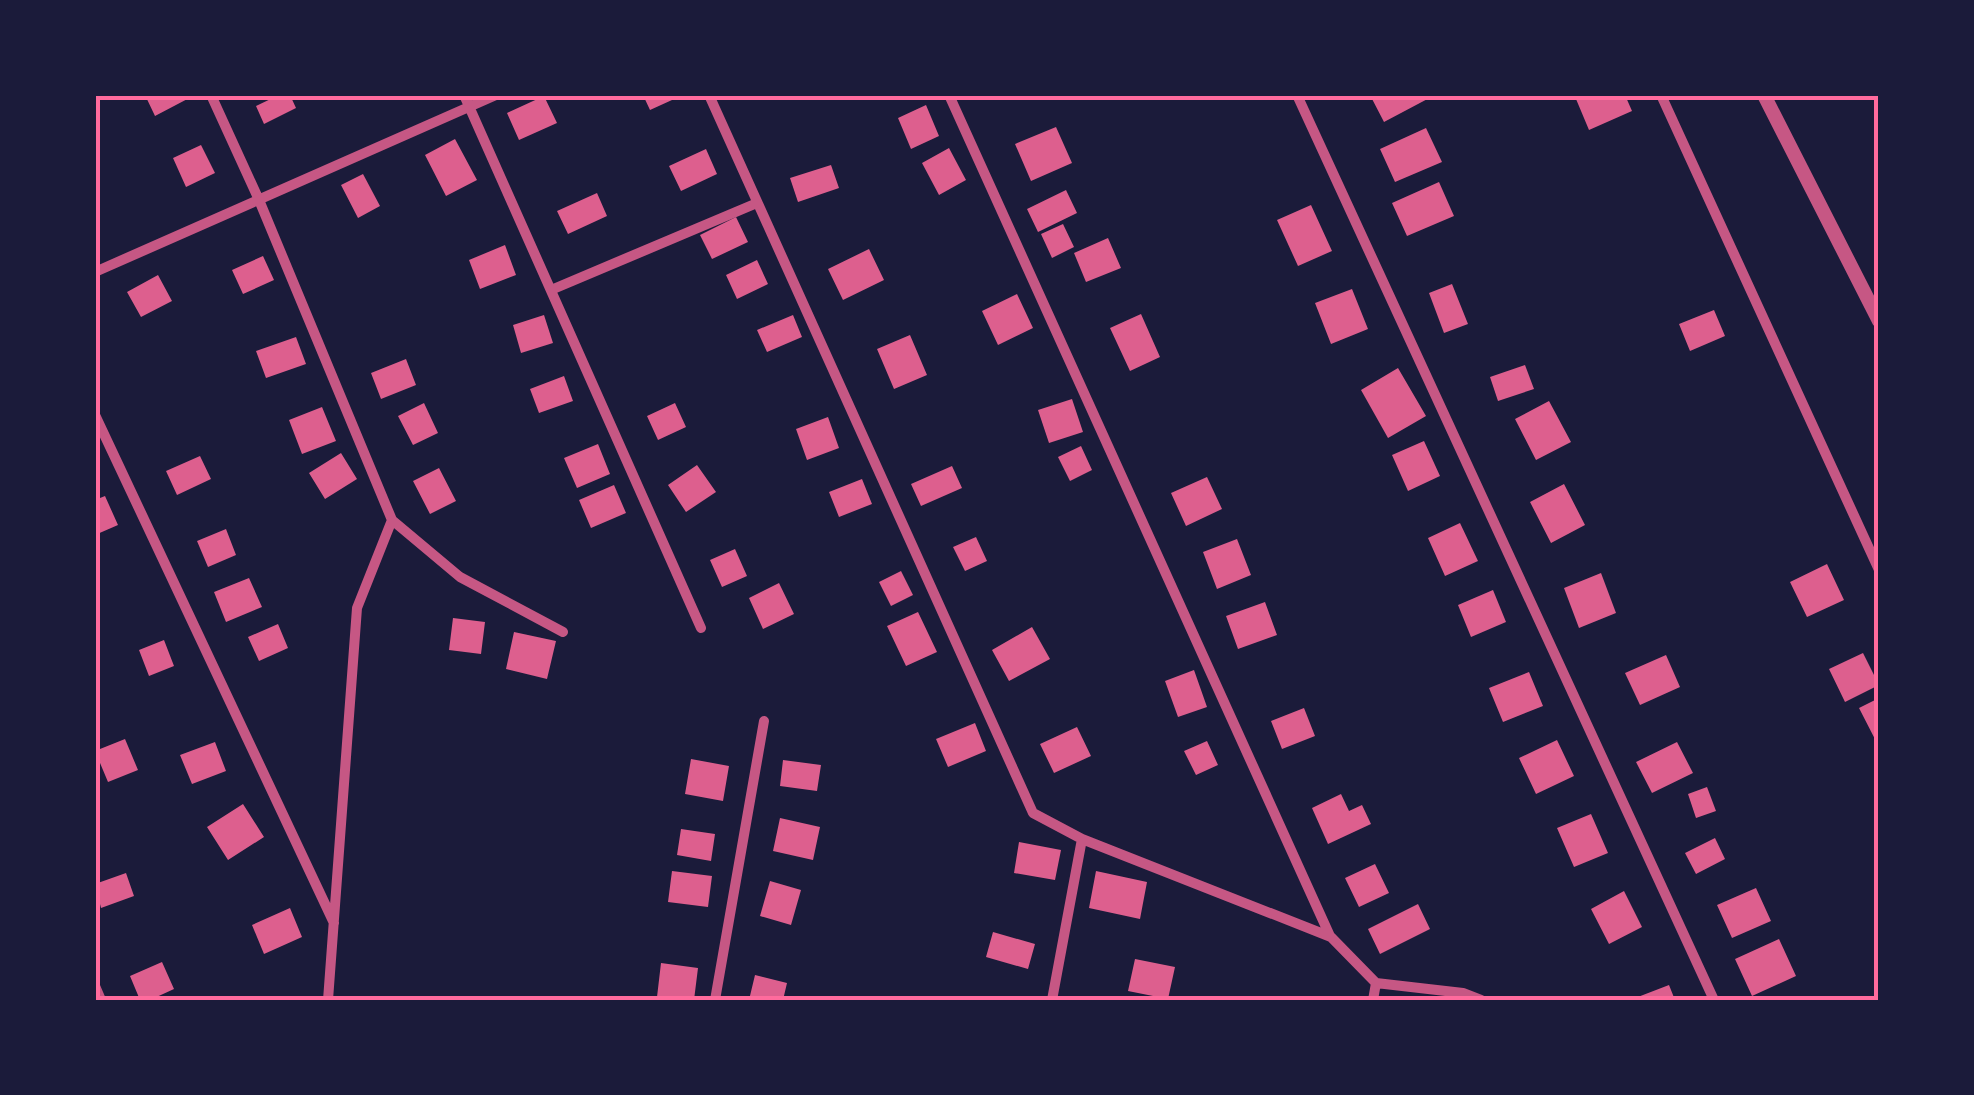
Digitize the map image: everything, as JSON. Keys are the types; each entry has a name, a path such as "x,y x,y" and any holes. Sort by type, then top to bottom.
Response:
{"street":[{"path":"211,95 259,200 392,520 460,578 563,632"},
{"path":"464,95 701,628"},
{"path":"95,272 496,95"},
{"path":"709,95 1033,813 1082,839 1331,937"},
{"path":"949,95 1331,937 1376,983 1463,992 1481,1000"},
{"path":"1298,95 1714,1000"},
{"path":"1660,95 1879,570"},
{"path":"1764,95 1879,321"},
{"path":"551,290 757,203"},
{"path":"95,415 334,923"},
{"path":"328,1000 357,608 392,520"},
{"path":"715,1000 764,721"},
{"path":"1052,1000 1082,839"},
{"path":"1373,1000 1376,983"},
{"path":"95,986 102,1000"}],"building":[{"path":"145,95 195,95 155,116"},
{"path":"279,95 290,95 296,108 264,124 256,106"},
{"path":"643,95 683,95 650,110"},
{"path":"1370,95 1435,95 1384,122"},
{"path":"1586,95 1625,95 1632,111 1589,130 1576,99"},
{"path":"544,96 557,123 519,140 507,113"},
{"path":"926,105 939,136 911,149 898,118"},
{"path":"1056,127 1072,163 1031,181 1015,144"},
{"path":"1426,128 1442,162 1395,182 1380,149"},
{"path":"455,139 477,180 446,196 425,155"},
{"path":"201,145 215,173 186,187 173,158"},
{"path":"949,148 966,180 939,195 922,163"},
{"path":"706,149 717,174 681,191 669,166"},
{"path":"831,165 839,188 798,202 790,178"},
{"path":"363,174 380,206 358,218 341,185"},
{"path":"1439,182 1454,216 1407,236 1392,203"},
{"path":"1066,190 1077,213 1038,232 1027,209"},
{"path":"597,193 607,216 568,234 557,211"},
{"path":"1311,205 1332,251 1298,266 1277,220"},
{"path":"736,217 748,242 712,259 700,235"},
{"path":"1063,224 1074,247 1052,258 1041,234"},
{"path":"1108,238 1121,268 1086,282 1074,253"},
{"path":"505,245 516,275 480,289 469,260"},
{"path":"869,249 884,280 843,300 828,269"},
{"path":"263,256 274,280 243,294 232,270"},
{"path":"757,260 768,284 737,299 726,275"},
{"path":"158,275 172,301 141,317 127,292"},
{"path":"1452,284 1468,324 1444,333 1429,293"},
{"path":"1352,289 1368,329 1331,344 1315,303"},
{"path":"1017,294 1033,328 998,345 982,311"},
{"path":"1714,310 1725,336 1690,351 1679,324"},
{"path":"1141,314 1160,357 1130,371 1110,328"},
{"path":"544,315 553,343 521,353 513,325"},
{"path":"793,315 802,337 767,352 757,330"},
{"path":"910,335 927,375 894,389 877,349"},
{"path":"296,337 306,364 266,378 256,351"},
{"path":"406,359 416,385 381,399 371,373"},
{"path":"1525,365 1534,389 1498,401 1490,377"},
{"path":"1398,368 1426,416 1388,438 1361,390"},
{"path":"564,376 573,401 539,413 530,389"},
{"path":"1072,399 1083,432 1049,443 1038,410"},
{"path":"1549,401 1571,442 1536,460 1515,419"},
{"path":"424,403 438,433 413,445 398,416"},
{"path":"675,403 686,427 658,440 647,416"},
{"path":"322,407 336,441 302,454 289,420"},
{"path":"828,417 839,448 807,460 796,429"},
{"path":"1424,441 1440,476 1408,491 1392,455"},
{"path":"598,444 610,474 577,488 564,458"},
{"path":"1081,446 1092,470 1070,481 1058,457"},
{"path":"341,453 357,479 325,499 309,473"},
{"path":"200,456 211,479 177,495 166,471"},
{"path":"697,465 716,492 686,512 668,485"},
{"path":"952,466 962,488 921,506 911,484"},
{"path":"439,468 456,501 430,514 413,481"},
{"path":"1207,477 1222,509 1186,526 1171,493"},
{"path":"862,479 872,504 839,517 829,492"},
{"path":"1564,484 1585,525 1551,543 1530,502"},
{"path":"614,485 626,513 591,528 579,500"},
{"path":"105,496 118,525 95,535 95,500"},
{"path":"1460,523 1478,561 1445,576 1428,538"},
{"path":"226,529 236,555 208,567 197,541"},
{"path":"976,537 987,561 965,571 953,547"},
{"path":"1237,539 1251,575 1217,589 1203,552"},
{"path":"735,549 747,576 722,587 710,560"},
{"path":"1827,564 1844,600 1807,617 1790,582"},
{"path":"901,571 913,595 891,606 879,582"},
{"path":"1601,573 1616,613 1579,628 1564,588"},
{"path":"249,578 262,607 226,622 214,592"},
{"path":"779,583 794,614 763,629 749,598"},
{"path":"1493,590 1506,622 1471,637 1458,605"},
{"path":"1265,602 1277,635 1238,649 1226,616"},
{"path":"918,612 937,652 906,666 887,626"},
{"path":"453,618 485,622 481,654 449,650"},
{"path":"278,624 288,648 259,661 248,637"},
{"path":"1032,627 1050,659 1009,681 992,650"},
{"path":"514,632 556,641 547,679 506,669"},
{"path":"164,640 174,666 149,676 139,650"},
{"path":"1863,653 1879,685 1845,702 1829,669"},
{"path":"1666,655 1680,687 1640,705 1625,673"},
{"path":"1194,670 1207,707 1178,717 1165,681"},
{"path":"1529,672 1543,706 1503,722 1489,688"},
{"path":"1879,698 1879,747 1859,708"},
{"path":"1304,708 1315,736 1282,749 1271,721"},
{"path":"975,723 986,751 948,767 936,739"},
{"path":"1077,727 1091,756 1054,773 1040,744"},
{"path":"125,739 138,770 108,782 95,751"},
{"path":"1557,740 1574,776 1536,794 1519,758"},
{"path":"1207,741 1218,765 1196,775 1184,751"},
{"path":"215,742 226,771 192,784 180,755"},
{"path":"1677,742 1693,773 1652,793 1636,762"},
{"path":"691,759 729,766 723,801 685,794"},
{"path":"783,760 821,765 817,791 780,786"},
{"path":"1707,787 1716,811 1696,818 1688,794"},
{"path":"1341,794 1349,811 1362,805 1371,824 1328,844 1312,808"},
{"path":"243,804 264,837 228,860 207,827"},
{"path":"1591,814 1608,853 1574,867 1557,828"},
{"path":"780,818 820,827 813,860 773,851"},
{"path":"681,829 715,834 711,861 677,855"},
{"path":"1715,838 1725,859 1696,874 1685,853"},
{"path":"1019,842 1061,850 1055,880 1014,873"},
{"path":"1375,864 1389,893 1359,907 1345,878"},
{"path":"672,871 712,876 708,907 668,902"},
{"path":"1096,871 1147,882 1140,919 1089,908"},
{"path":"126,873 134,896 101,908 95,884"},
{"path":"770,881 801,890 791,925 760,916"},
{"path":"1756,888 1771,921 1732,938 1717,905"},
{"path":"1624,891 1642,927 1609,944 1591,909"},
{"path":"1418,904 1430,929 1380,954 1368,929"},
{"path":"290,908 302,937 264,954 252,925"},
{"path":"993,932 1035,944 1028,969 986,957"},
{"path":"1779,939 1796,976 1752,996 1735,959"},
{"path":"1135,959 1175,967 1168,999 1128,991"},
{"path":"162,962 174,989 150,1000 140,1000 130,976"},
{"path":"661,963 698,968 694,1000 657,997"},
{"path":"755,975 787,983 783,1000 749,1000"},
{"path":"1669,985 1675,1000 1630,1000"}]}
